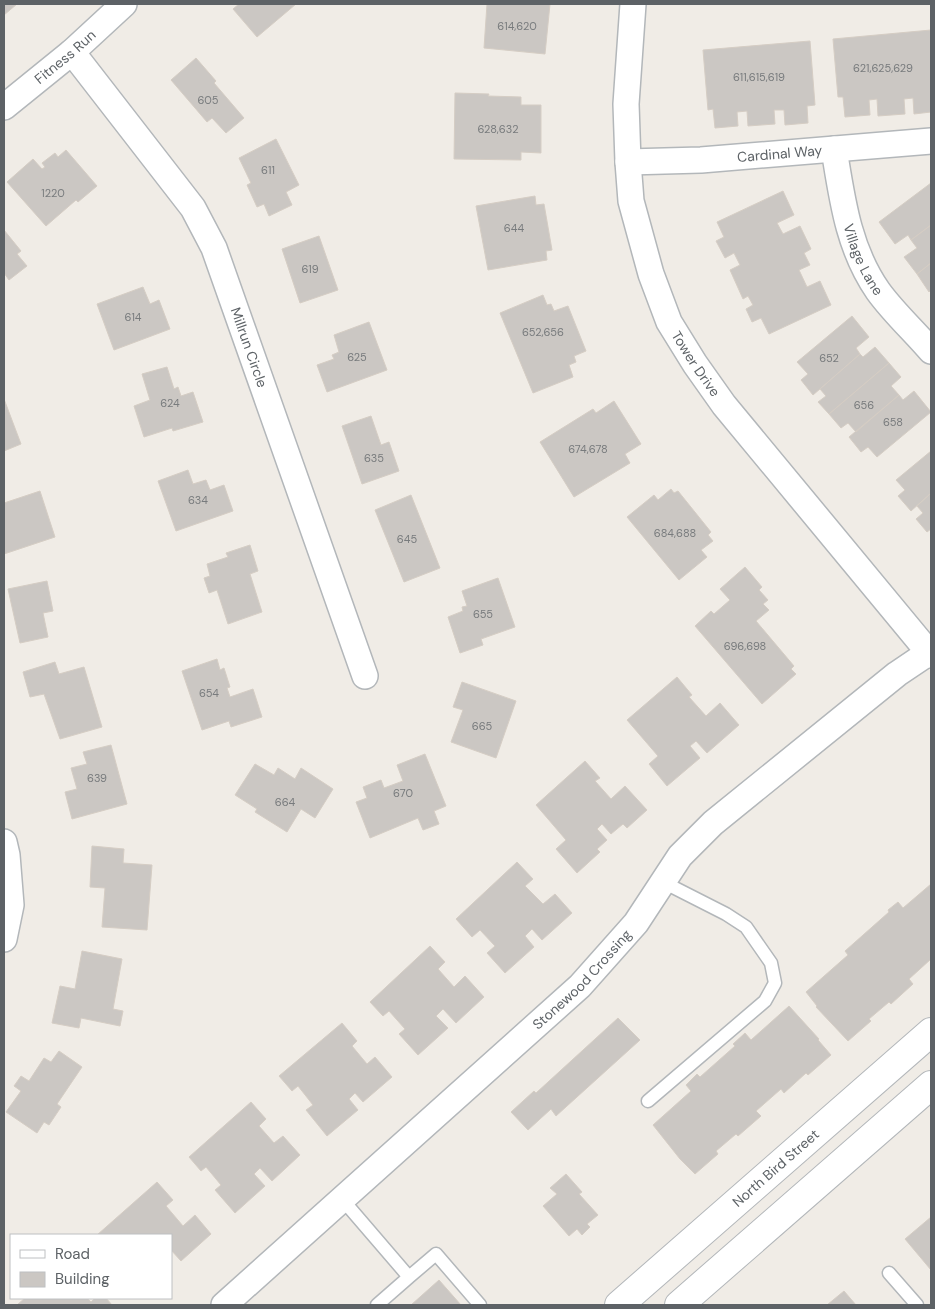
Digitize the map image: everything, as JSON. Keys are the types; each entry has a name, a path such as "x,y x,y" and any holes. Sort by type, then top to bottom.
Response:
{"street":[{"name":"Fitness Run","path":"4,108 72,52 124,4"},
{"name":"Tower Drive","path":"633,4 626,104 631,200 651,274 669,322 695,364 724,405 930,653"},
{"name":"Millrun Circle","path":"72,52 193,208 214,248 365,676"},
{"name":"Cardinal Way","path":"628,162 701,160 931,141"},
{"name":"Village Lane","path":"834,149 845,218 859,256 878,290 931,351"},
{"name":"Stonewood Crossing","path":"224,1305 580,986 636,923 680,856 713,823 897,674 930,653"},
{"path":"4,842 7,855 11,905 4,939"},
{"name":"North Bird Street","path":"619,1305 931,1032"},
{"path":"679,1305 931,1085"}],"lane":[{"path":"648,1101 766,1001 775,983 771,963 746,927 726,914 663,882"},
{"path":"342,1199 409,1277"},
{"path":"377,1305 436,1254 480,1305"},
{"path":"889,1273 917,1305"}],"building":[{"path":"4,4 17,4 4,15"},
{"path":"239,4 296,4 257,37 233,9"},
{"path":"487,4 550,4 545,54 484,48"},
{"path":"931,30 931,112 914,114 913,98 904,99 905,114 878,116 877,99 869,100 870,115 845,117 843,97 838,97 833,39"},
{"path":"810,41 815,105 807,106 808,123 785,125 784,110 774,110 775,124 748,126 747,111 737,112 738,126 715,128 713,109 708,110 703,50"},
{"path":"196,58 216,81 214,83 244,118 226,133 212,118 207,122 171,80"},
{"path":"455,93 521,97 521,105 541,105 541,153 521,152 521,160 454,159"},
{"path":"276,139 299,185 286,192 292,205 269,216 264,204 257,207 247,185 251,183 239,158"},
{"path":"66,150 97,186 78,202 76,200 46,226 7,182 33,159 42,169 45,167 42,163 55,153 58,157"},
{"path":"931,183 931,225 911,240 908,235 895,244 879,222"},
{"path":"783,191 794,215 777,223 783,234 800,226 811,249 804,253 810,265 799,270 807,287 820,281 831,305 769,334 761,318 752,322 746,309 753,305 748,296 743,299 730,270 740,265 734,253 725,258 716,241 724,237 717,222"},
{"path":"535,196 536,205 544,204 552,250 546,251 547,260 488,270 476,206"},
{"path":"931,225 931,263 917,274 904,257 917,248 911,240"},
{"path":"4,230 21,251 17,254 27,266 9,280 4,273"},
{"path":"319,236 338,290 300,303 282,249"},
{"path":"931,263 931,290 929,292 917,274"},
{"path":"143,287 150,304 159,300 170,329 114,350 97,304"},
{"path":"543,295 547,305 551,304 554,311 568,306 586,351 574,356 576,362 569,365 573,377 533,393 500,313"},
{"path":"852,316 869,337 856,348 860,354 813,395 801,380 808,374 797,362"},
{"path":"369,322 387,370 327,392 317,365 334,359 332,355 339,352 334,335"},
{"path":"875,347 889,363 829,414 818,402 826,396 820,389 860,354 863,357"},
{"path":"889,363 901,377 891,386 899,395 856,432 848,423 841,428 829,414"},
{"path":"167,367 174,389 178,387 181,396 193,392 203,422 173,431 172,428 144,437 134,406 150,400 142,374"},
{"path":"914,391 931,412 877,457 868,447 861,452 849,437 899,395 903,400"},
{"path":"4,399 21,444 4,451"},
{"path":"614,401 641,444 625,454 630,463 574,497 540,442 593,409 596,413"},
{"path":"371,416 381,445 389,442 399,471 362,484 342,426"},
{"path":"931,451 931,493 911,511 898,496 905,490 896,480"},
{"path":"188,470 193,484 206,480 210,490 224,485 233,511 176,531 158,481"},
{"path":"671,489 674,493 678,491 711,532 708,535 713,541 701,550 707,557 679,580 627,517 654,495 658,500"},
{"path":"40,491 55,537 4,554 4,503"},
{"path":"931,493 931,529 927,532 916,519 923,513 917,506"},
{"path":"411,495 440,568 404,582 375,510"},
{"path":"250,545 258,571 250,574 262,612 228,624 217,590 209,593 204,578 210,576 207,564 228,557 226,553"},
{"path":"745,567 762,587 759,590 768,600 763,604 769,610 756,621 794,666 791,669 796,674 762,704 695,626 711,611 714,614 730,600 720,589"},
{"path":"498,578 515,627 481,639 483,645 460,653 448,617 463,611 462,607 467,606 462,591"},
{"path":"47,581 53,611 43,613 48,637 20,643 8,589"},
{"path":"217,659 220,670 224,668 230,687 227,688 230,697 253,689 262,717 231,727 229,721 202,730 182,671"},
{"path":"55,662 59,674 84,667 102,727 60,739 44,694 30,697 23,672"},
{"path":"677,677 692,695 689,697 706,716 720,703 739,725 707,753 696,741 690,746 700,758 667,786 649,764 658,756 627,720"},
{"path":"462,682 516,701 496,758 451,742 463,710 453,707"},
{"path":"111,745 127,804 72,819 65,792 77,789 71,768 87,764 83,752"},
{"path":"425,754 446,806 434,811 439,824 423,830 418,818 370,838 356,802 367,798 363,787 381,780 384,788 403,781 397,765"},
{"path":"585,761 600,778 595,781 611,799 625,786 647,810 627,828 623,824 611,834 602,824 597,829 607,840 597,849 600,852 577,873 556,849 566,840 536,805"},
{"path":"255,764 274,775 278,768 295,779 301,768 333,789 315,818 301,809 287,832 255,812 257,809 235,795"},
{"path":"92,846 124,849 123,863 152,865 147,930 102,927 105,888 90,887"},
{"path":"517,862 533,879 525,886 543,904 555,894 572,913 542,940 532,929 525,936 534,947 505,973 487,953 495,946 480,930 472,937 456,919"},
{"path":"931,884 931,959 909,979 913,984 891,1004 889,1002 869,1019 871,1021 848,1041 816,1007 806,992 848,955 845,951 889,912 888,910 898,902 903,908"},
{"path":"430,946 445,962 438,969 454,987 465,976 484,997 456,1023 443,1009 436,1016 448,1028 418,1055 399,1034 405,1029 389,1011 383,1016 370,1002"},
{"path":"82,951 122,959 113,1009 123,1011 120,1026 81,1018 79,1028 52,1023 60,986 75,989"},
{"path":"789,1006 831,1055 808,1075 806,1073 784,1093 781,1089 756,1111 761,1116 738,1136 736,1134 716,1151 718,1154 695,1174 680,1159 653,1125 691,1091 686,1085 697,1074 700,1077 735,1046 733,1044 745,1033 751,1040"},
{"path":"618,1018 640,1040 556,1116 551,1109 528,1130 511,1112 534,1091 536,1093"},
{"path":"342,1023 357,1041 352,1046 367,1064 375,1057 392,1077 363,1102 355,1093 349,1099 358,1110 327,1136 306,1110 313,1105 298,1086 292,1091 279,1076"},
{"path":"59,1051 82,1067 57,1104 61,1107 49,1125 44,1122 37,1133 6,1112 21,1091 14,1086 21,1076 29,1081 44,1058 51,1062"},
{"path":"251,1102 266,1119 259,1126 274,1143 283,1136 300,1155 272,1181 260,1168 254,1174 265,1186 235,1213 215,1190 221,1185 206,1167 201,1171 189,1157"},
{"path":"566,1174 582,1192 579,1194 598,1215 587,1224 590,1227 582,1235 577,1229 569,1236 543,1206 557,1194 550,1188"},
{"path":"157,1182 173,1200 166,1206 183,1226 195,1215 211,1234 181,1261 172,1251 172,1234 98,1234"},
{"path":"931,1217 931,1270 905,1239"},
{"path":"439,1280 461,1305 411,1305"},
{"path":"844,1291 856,1305 827,1305"},
{"path":"24,1299 88,1299 91,1302 94,1299 107,1299 112,1305 17,1305"}]}
